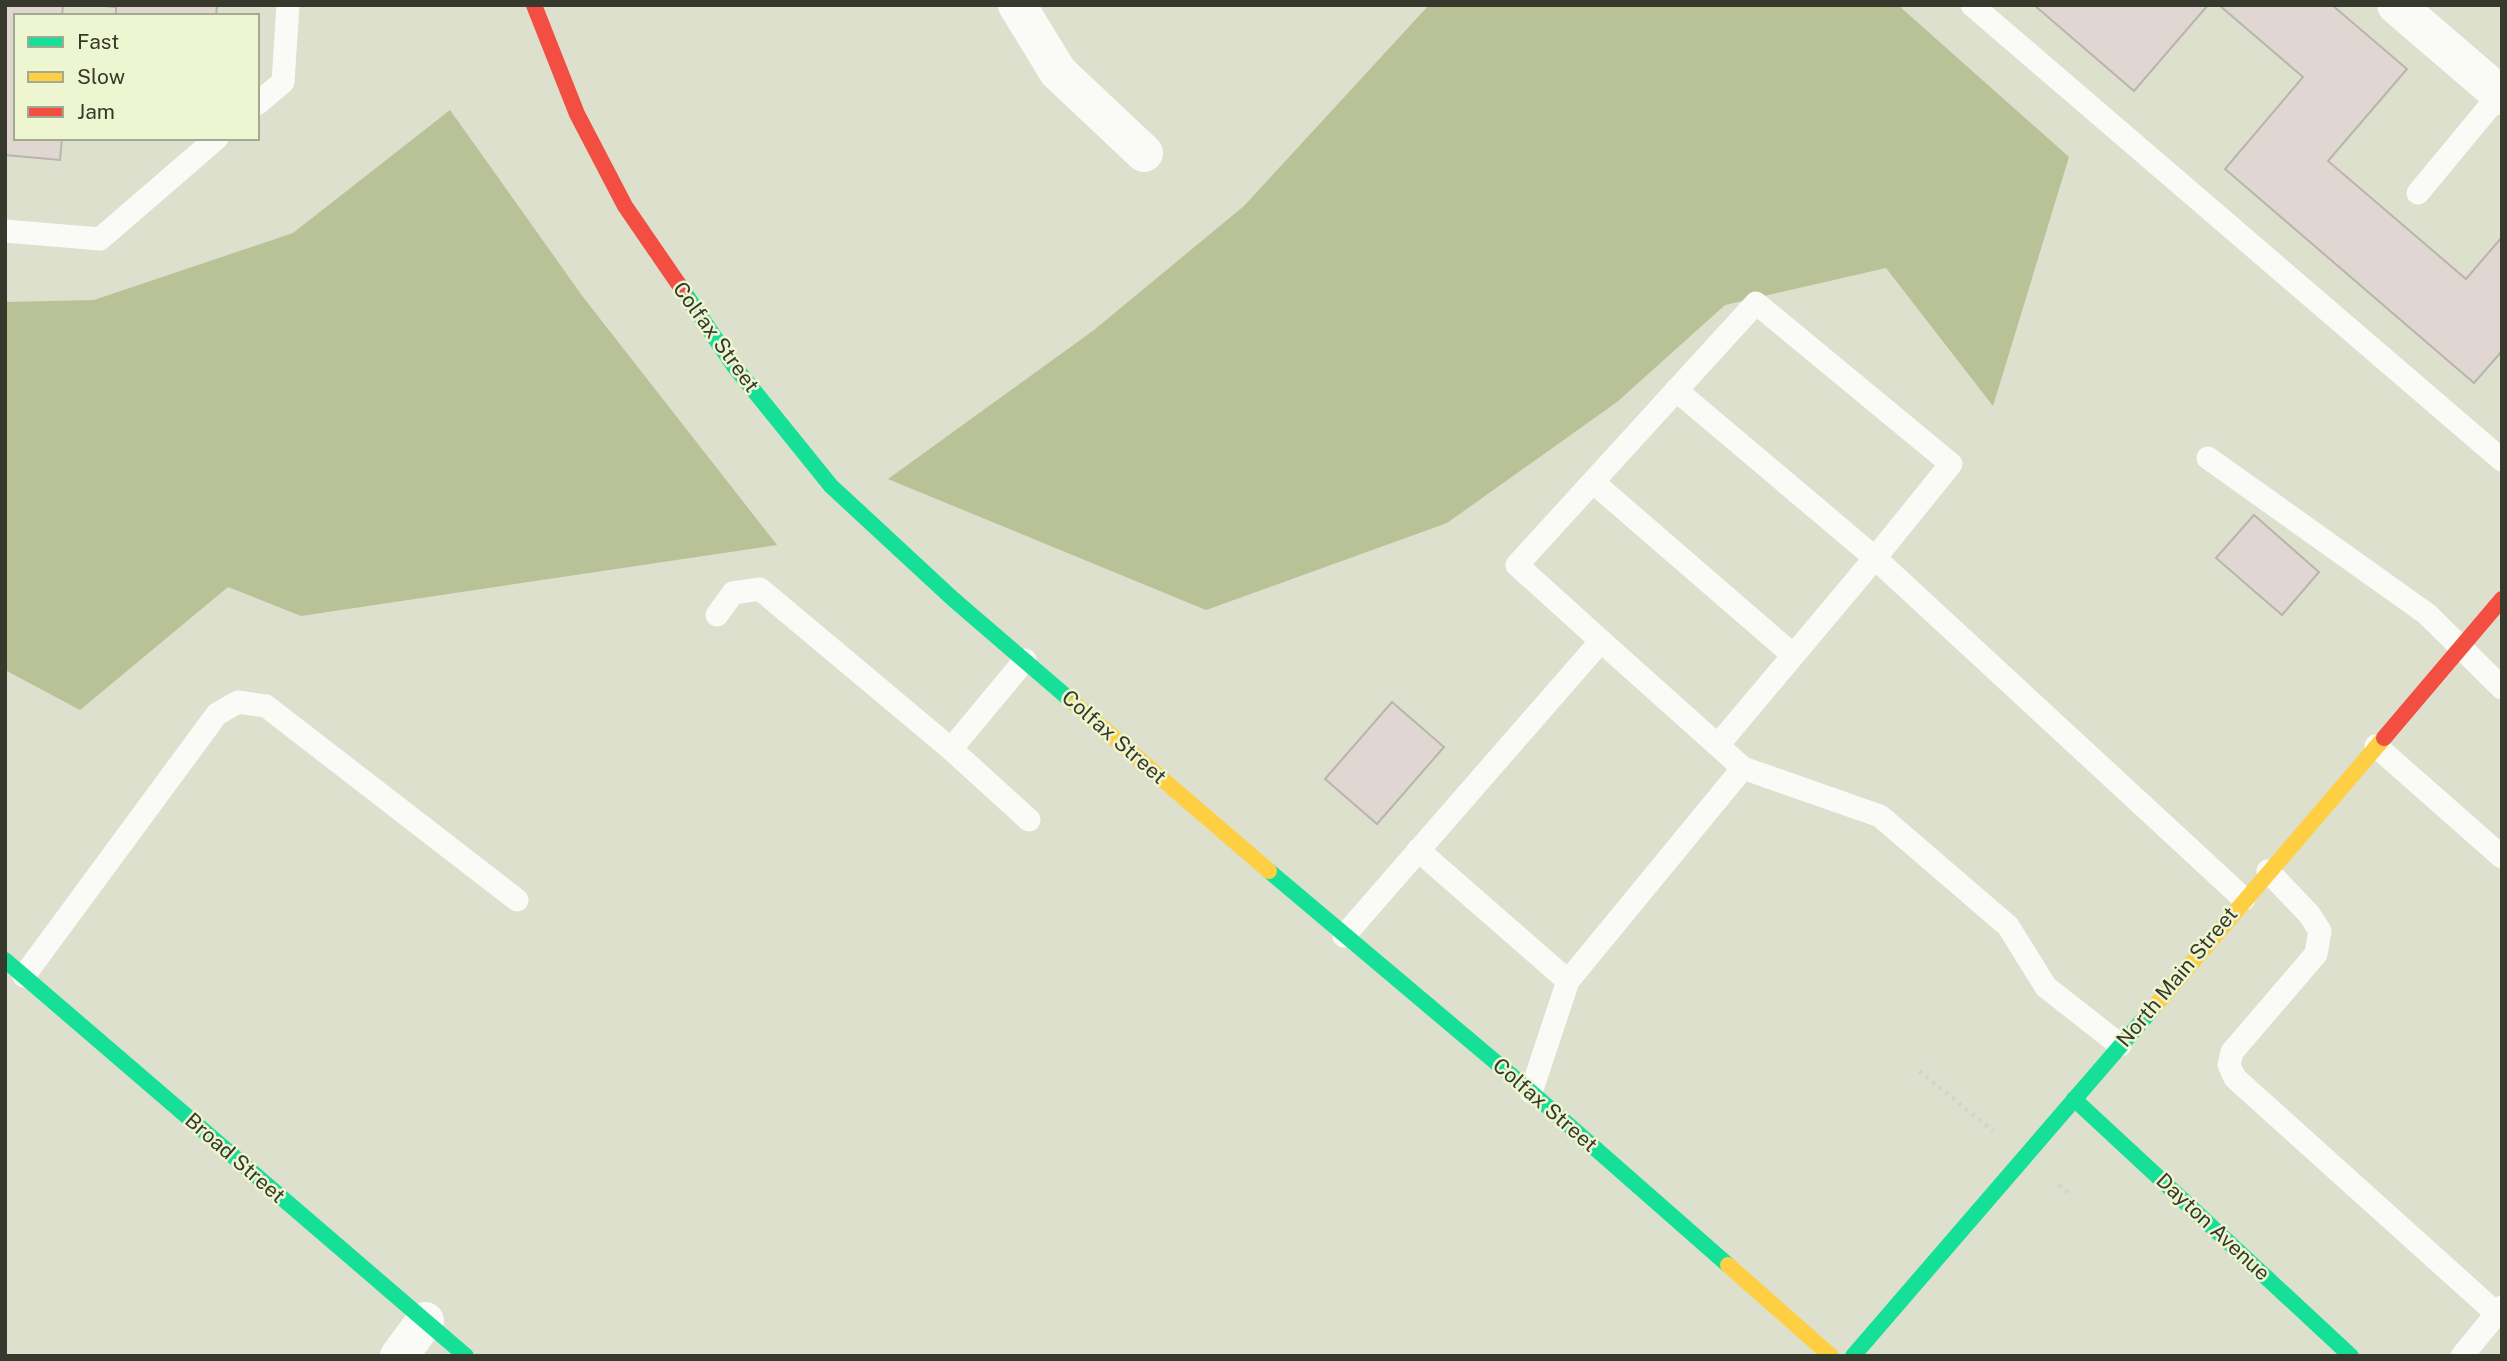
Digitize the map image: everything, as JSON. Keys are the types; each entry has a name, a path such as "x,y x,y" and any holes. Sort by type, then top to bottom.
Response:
{"street":[{"path":"1017,5 1058,72 1144,153"},
{"path":"2396,5 2501,95"},
{"name":"Colfax Street","path":"540,7 577,114 625,206 734,366 831,486 953,599 1344,936 1531,1092 1831,1356"},
{"name":"North Main Street","path":"1853,1356 2502,599"},
{"name":"Broad Street","path":"5,960 466,1356"},
{"name":"Dayton Avenue","path":"2074,1099 2340,1352"},
{"path":"399,1356 425,1321"}],"lane":[{"path":"259,102 283,82 288,5"},
{"path":"1972,5 2502,460"},
{"path":"2418,193 2501,95"},
{"path":"5,231 100,239 216,140"},
{"path":"1718,746 1951,464 1756,303 1517,565 1718,746 1744,768 1880,816 2008,926 2046,987 2120,1045"},
{"path":"1676,390 1875,558 2244,899"},
{"path":"2208,458 2427,614 2502,688"},
{"path":"1594,482 1793,656"},
{"path":"717,615 733,593 760,589 951,749 1029,820"},
{"path":"1344,936 1601,641"},
{"path":"951,749 1025,660"},
{"path":"24,976 216,714 238,702 266,706 517,900"},
{"path":"2376,746 2502,857"},
{"path":"1531,1092 1568,981 1744,768"},
{"path":"1418,850 1568,981"},
{"path":"2268,871 2309,914 2320,931 2316,954 2232,1052 2229,1065 2235,1078 2499,1310 2462,1356"}],"path":[{"path":"1919,1071 1999,1136"},
{"path":"2055,1182 2069,1193"}],"green space":[{"path":"1429,5 1898,5 2069,157 1993,406 1886,268 1725,305 1617,402 1447,523 1206,610 888,479 1094,330 1244,206"},
{"path":"450,110 583,297 777,545 301,616 228,587 80,710 5,670 5,302 94,300 293,233"}],"building":[{"path":"5,5 63,5 62,14 14,14 14,140 62,140 60,160 5,155"},
{"path":"93,5 217,5 216,14 116,14 116,7"},
{"path":"2034,5 2208,5 2134,91"},
{"path":"2219,5 2332,5 2407,69 2328,161 2466,279 2502,237 2502,351 2474,383 2225,169 2303,77"},
{"path":"2254,515 2319,572 2282,615 2216,558"},
{"path":"1392,702 1444,747 1377,824 1325,779"}],"traffic: fast":[{"path":"684,292 734,366 831,486 953,599 1075,704"},
{"path":"1269,871 1531,1092 1728,1265"},
{"path":"5,960 466,1356"},
{"path":"1853,1356 2154,1007"},
{"path":"2074,1099 2351,1356"}],"traffic: slow":[{"path":"1075,704 1269,871"},
{"path":"2154,1007 2384,738"},
{"path":"1728,1265 1831,1356"}],"traffic: jam":[{"path":"534,5 577,114 625,206 684,292"},
{"path":"2384,738 2502,599"}]}
